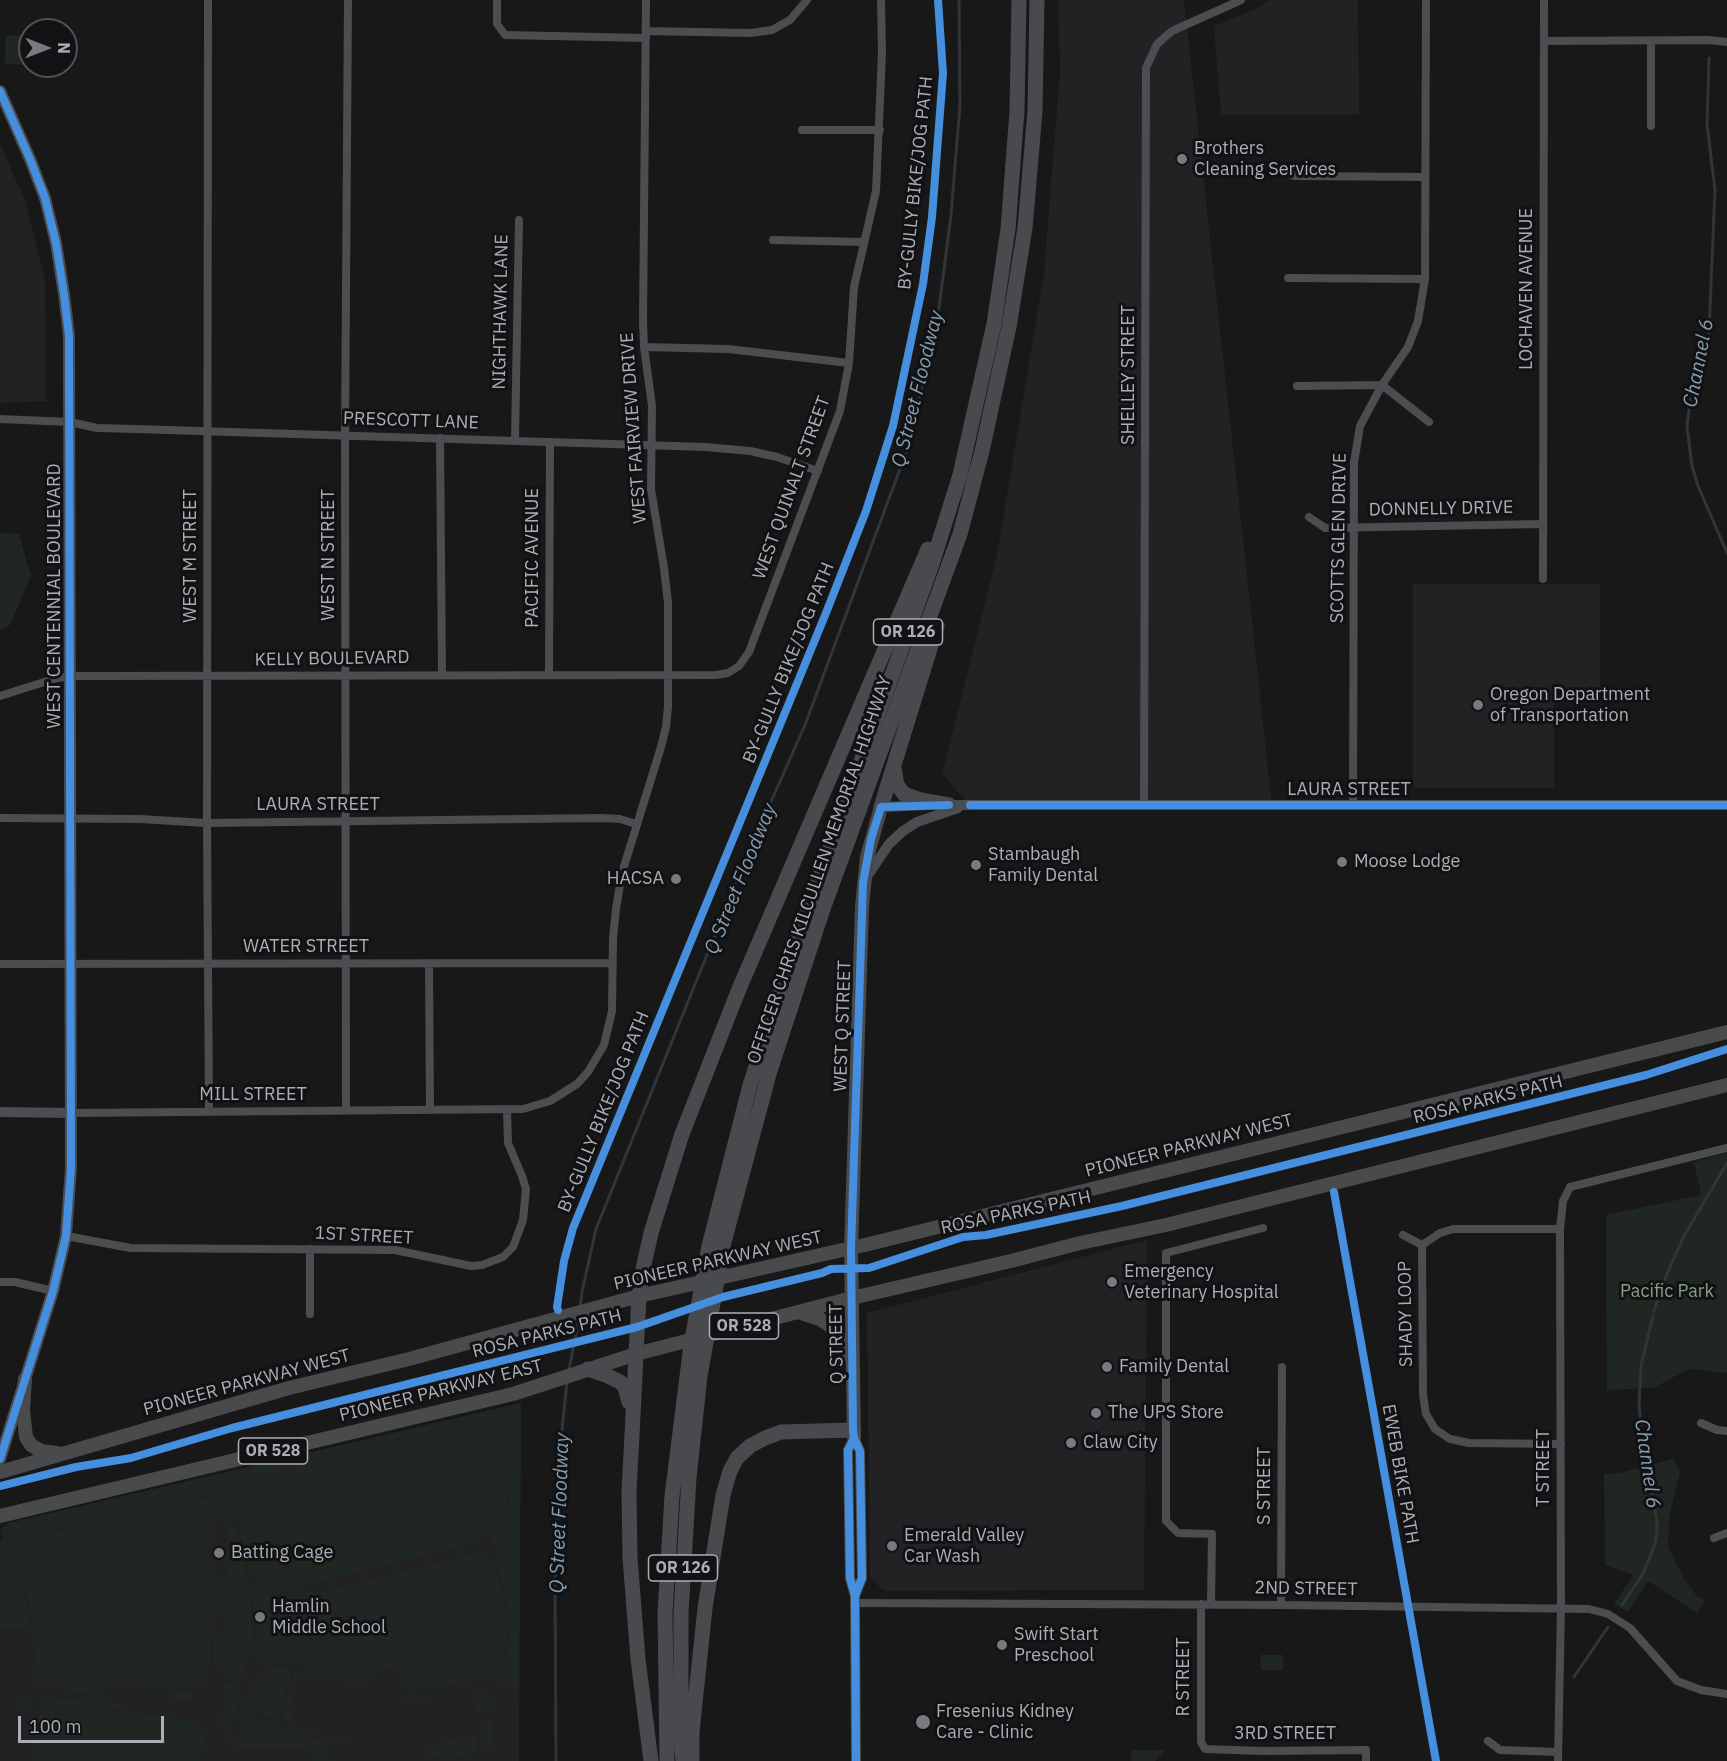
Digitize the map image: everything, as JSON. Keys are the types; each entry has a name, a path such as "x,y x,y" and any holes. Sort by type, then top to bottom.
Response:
{"highway":[{"name":"OFFICER CHRIS KILCULLEN MEMORIAL HIGHWAY","path":"667,1761 665,1613 672,1496 716,1244 750,1086 799,934 932,564 960,475 994,324 1008,229 1017,111 1019,0"},
{"name":"OFFICER CHRIS KILCULLEN MEMORIAL HIGHWAY","path":"716,1244 823,909 960,534 982,451 1009,327 1025,228 1035,111 1037,0"},
{"path":"651,1761 638,1659 630,1558 629,1491 639,1296 651,1233 682,1134 743,979 960,475"},
{"path":"882,807 948,591 960,534"},
{"path":"894,765 897,785 904,794 949,805"},
{"path":"588,1369 608,1376 625,1387 633,1414"},
{"name":"OFFICER CHRIS KILCULLEN MEMORIAL HIGHWAY","path":"683,1761 681,1613 693,1377"},
{"path":"692,1761 692,1732 705,1608 719,1516 730,1471 737,1458 750,1446 781,1432 854,1434"}],"main road":[{"name":"WEST CENTENNIAL BOULEVARD","path":"0,91 41,188 56,243 69,336 71,1113 71,1168 66,1236 53,1291 0,1459"},
{"name":"WEST Q STREET","path":"851,1249 863,883 869,848 882,807"},
{"name":"PIONEER PARKWAY WEST","path":"0,1472 289,1388 409,1359 639,1296 851,1249 1727,1032"},
{"name":"PIONEER PARKWAY EAST","path":"0,1516 513,1394 636,1354 852,1298 1080,1243 1166,1225 1727,1085"},
{"name":"Q STREET","path":"851,1249 854,1434"},
{"path":"797,1312 829,1324 838,1334 852,1363"},
{"path":"25,1379 23,1410 26,1437 31,1445 41,1451 51,1454 68,1452"}],"street":[{"name":"WEST M STREET","path":"208,0 207,964 209,1111"},
{"name":"WEST N STREET","path":"346,1111 345,436 348,0"},
{"path":"497,0 497,24 506,35 751,33 772,30 790,20 807,0"},
{"name":"WEST FAIRVIEW DRIVE","path":"507,1111 538,1106 577,1084 588,1072 604,1045 612,1011 615,909 622,873 666,727 668,603 651,489 652,406 644,347 646,0"},
{"name":"WEST QUINALT STREET","path":"668,675 728,674 739,666 749,652 840,411 849,363 854,287 876,191 880,130 881,0"},
{"name":"SHELLEY STREET","path":"1144,805 1146,68 1157,44 1172,31 1241,0"},
{"name":"SCOTTS GLEN DRIVE","path":"1353,805 1354,464 1360,426 1382,385 1408,347 1418,321 1425,279 1426,0"},
{"name":"LOCHAVEN AVENUE","path":"1543,579 1544,0"},
{"path":"1544,41 1727,42"},
{"path":"1651,41 1651,126"},
{"path":"801,130 880,130"},
{"path":"1278,169 1295,176 1425,177"},
{"name":"NIGHTHAWK LANE","path":"515,440 519,220"},
{"path":"773,240 864,242"},
{"path":"1288,278 1425,279"},
{"path":"644,347 728,349 849,363"},
{"path":"1297,386 1382,385 1429,422"},
{"name":"PRESCOTT LANE","path":"0,419 70,422 97,428 706,447 750,451 777,457 818,471"},
{"path":"440,438 442,675"},
{"name":"PACIFIC AVENUE","path":"549,675 550,442"},
{"name":"DONNELLY DRIVE","path":"1309,517 1325,528 1542,524"},
{"name":"KELLY BOULEVARD","path":"0,696 70,676 668,675"},
{"name":"LAURA STREET","path":"882,807 949,805 1727,805"},
{"path":"863,883 889,844 903,831 917,822 970,805"},
{"name":"LAURA STREET","path":"0,818 140,819 207,823 601,818 620,819 636,824"},
{"path":"429,963 430,1110"},
{"name":"WATER STREET","path":"0,964 612,963"},
{"name":"MILL STREET","path":"0,1112 507,1111"},
{"name":"1ST STREET","path":"66,1236 130,1248 395,1250 471,1266 482,1265 503,1257 513,1246 523,1220 526,1189 508,1143 507,1111"},
{"name":"T STREET","path":"1488,1741 1500,1750 1558,1756 1561,1607 1560,1229 1563,1201 1570,1187 1727,1148"},
{"path":"1211,1604 1212,1534 1178,1533 1166,1521 1166,1253 1263,1228"},
{"name":"SHADY LOOP","path":"1560,1229 1453,1229 1440,1233 1422,1245 1424,1395 1426,1414 1435,1429 1450,1439 1469,1443 1561,1444"},
{"path":"1403,1235 1422,1245"},
{"path":"310,1249 310,1314"},
{"path":"0,1282 15,1282 53,1291"},
{"name":"S STREET","path":"1281,1605 1282,1367"},
{"path":"1701,1423 1717,1430 1727,1431"},
{"name":"Q STREET","path":"854,1434 848,1450 850,1578 855,1599 856,1761"},
{"path":"1714,1538 1727,1533"},
{"name":"2ND STREET","path":"855,1599 1590,1609 1608,1614 1630,1628 1677,1681 1701,1690 1727,1694"},
{"name":"R STREET","path":"1201,1604 1201,1742 1205,1749"},
{"name":"3RD STREET","path":"1205,1749 1366,1750 1366,1761"}],"shaded area":[{"path":"1058,0 1184,0 1272,805 970,805 942,774 997,555 1044,273 1060,71"},
{"path":"1270,0 1358,0 1359,115 1221,115 1214,26 1258,8"},
{"path":"0,144 25,200 45,281 46,401 0,403"},
{"path":"1413,584 1600,584 1600,697 1554,698 1554,788 1413,788"},
{"path":"1147,1240 1144,1590 884,1591 870,1577 867,1313"},
{"name":"Hamlin Middle School","path":"521,1403 519,1761 0,1761 0,1540 3,1538 0,1530 9,1523"}],"green space":[{"path":"6,35 18,36 18,65 5,64"},
{"path":"0,533 19,534 31,576 10,625 0,630"},
{"name":"Pacific Park","path":"1727,1153 1727,1373 1689,1369 1653,1388 1607,1390 1606,1215 1701,1195 1694,1162"},
{"path":"521,1403 519,1694 514,1694 513,1682 495,1682 507,1656 511,1627 510,1613 491,1534 506,1513 510,1496 510,1481 506,1466 498,1453 479,1436 463,1430 479,1438 493,1449 507,1475 508,1492 506,1507 498,1523 487,1535 472,1544 300,1587 298,1581 269,1563 258,1546 254,1534 253,1515 259,1495 280,1472 298,1465 461,1425 461,1423 287,1467 276,1473 262,1487 253,1506 251,1523 239,1523 233,1512 223,1502 201,1496 6,1540 0,1530 9,1523"},
{"path":"1673,1459 1680,1472 1670,1512 1668,1547 1683,1577 1696,1595 1705,1601 1697,1613 1648,1581 1628,1612 1614,1604 1633,1575 1605,1565 1604,1474 1620,1473"},
{"path":"196,1499 219,1504 230,1513 235,1523 210,1521 210,1578 227,1578 228,1528 236,1528 251,1609 252,1642 243,1677 223,1677 223,1613 211,1613 209,1676 198,1688 107,1685 106,1695 64,1691 64,1683 53,1682 52,1687 38,1687 33,1674 35,1659 30,1604 8,1543"},
{"path":"240,1528 251,1529 257,1550 264,1561 283,1577 298,1583 299,1589 276,1592 266,1589 255,1581 247,1567"},
{"path":"0,1541 13,1562 23,1588 29,1625 26,1628 0,1628"},
{"path":"478,1553 488,1556 494,1563 507,1620 504,1654 490,1683 479,1680 408,1692 407,1686 403,1687 399,1674 388,1668 374,1672 361,1688 290,1662 277,1661 261,1667 253,1649 256,1642 256,1628 270,1610 286,1598 317,1590 324,1591"},
{"path":"251,1584 276,1595 277,1600 258,1619 255,1618"},
{"path":"214,1636 220,1636 220,1665 214,1665"},
{"path":"1260,1655 1283,1655 1283,1670 1261,1670"},
{"path":"276,1667 293,1669 279,1707 263,1672"},
{"path":"296,1670 323,1680 322,1684 300,1675 291,1700 294,1701 292,1706 295,1707 290,1722 345,1742 348,1737 353,1739 352,1743 344,1745 286,1723 281,1711"},
{"path":"261,1674 281,1721 244,1708 249,1689"},
{"path":"223,1683 241,1685 227,1747 224,1746 229,1726 220,1724"},
{"path":"471,1687 482,1687 488,1691 491,1710 476,1714"},
{"path":"172,1692 194,1692 194,1700 172,1700"},
{"path":"433,1694 434,1698 429,1701 403,1706 402,1700"},
{"path":"22,1698 34,1698 29,1713 22,1712"},
{"path":"40,1698 127,1703 127,1710 111,1708 110,1711 193,1720 205,1735 200,1761 33,1761 33,1742 40,1739"},
{"path":"243,1713 308,1737 303,1748 236,1749"},
{"path":"491,1719 491,1750 483,1752 477,1722"},
{"path":"476,1736 478,1753 448,1758 421,1755 420,1749 426,1748 425,1745"},
{"path":"313,1738 329,1744 330,1761 311,1761 309,1749"},
{"path":"1131,1750 1165,1750 1155,1761 1131,1761"}],"waterway":[{"name":"Q Street Floodway","path":"580,1308 596,1229 747,856 805,725 907,450 937,323 951,215 960,105 959,0"},
{"name":"Channel 6","path":"1709,58 1707,124 1715,190 1709,332 1692,383 1687,427 1692,466 1698,486 1727,553"},
{"name":"Channel 6","path":"1654,1311 1663,1283 1684,1236 1727,1163"},
{"name":"Channel 6","path":"1622,1605 1643,1574 1655,1544 1657,1532 1639,1404 1641,1365 1653,1316"},
{"name":"Q Street Floodway","path":"569,1370 579,1318"},
{"name":"Q Street Floodway","path":"556,1761 555,1578 560,1449 567,1382"},
{"name":"Channel 6","path":"1574,1677 1608,1627"}],"cycle path":[{"name":"BY-GULLY BIKE/JOG PATH","path":"558,1310 564,1261 573,1228 826,613 866,511 893,426 923,284 932,217 943,73 938,0"},
{"path":"0,91 45,198 56,243 69,336 71,1168 66,1236 53,1291 0,1459"},
{"path":"855,1596 862,1578 860,1451 853,1430 851,1249 863,883 871,839 881,807 949,805"},
{"path":"970,805 1727,805"},
{"name":"ROSA PARKS PATH","path":"0,1486 76,1467 131,1458 232,1428 637,1327 723,1297 831,1269 869,1268 963,1237 986,1235 1122,1206 1646,1075 1727,1049"},
{"name":"EWEB BIKE PATH","path":"1334,1192 1436,1761"},
{"path":"854,1438 848,1450 850,1578 855,1596 856,1761"}],"place":[{"name":"Brothers Cleaning Services","path":"1182,159"},
{"name":"Oregon Department of Transportation","path":"1478,705"},
{"name":"Moose Lodge","path":"1342,862"},
{"name":"Stambaugh Family Dental","path":"976,865"},
{"name":"HACSA","path":"676,879"},
{"name":"Emergency Veterinary Hospital","path":"1112,1282"},
{"name":"Family Dental","path":"1107,1367"},
{"name":"The UPS Store","path":"1096,1413"},
{"name":"Claw City","path":"1071,1443"},
{"name":"Emerald Valley Car Wash","path":"892,1546"},
{"name":"Batting Cage","path":"219,1553"},
{"name":"Hamlin Middle School","path":"260,1617"},
{"name":"Swift Start Preschool","path":"1002,1645"},
{"name":"Fresenius Kidney Care - Clinic","path":"923,1722"}]}
